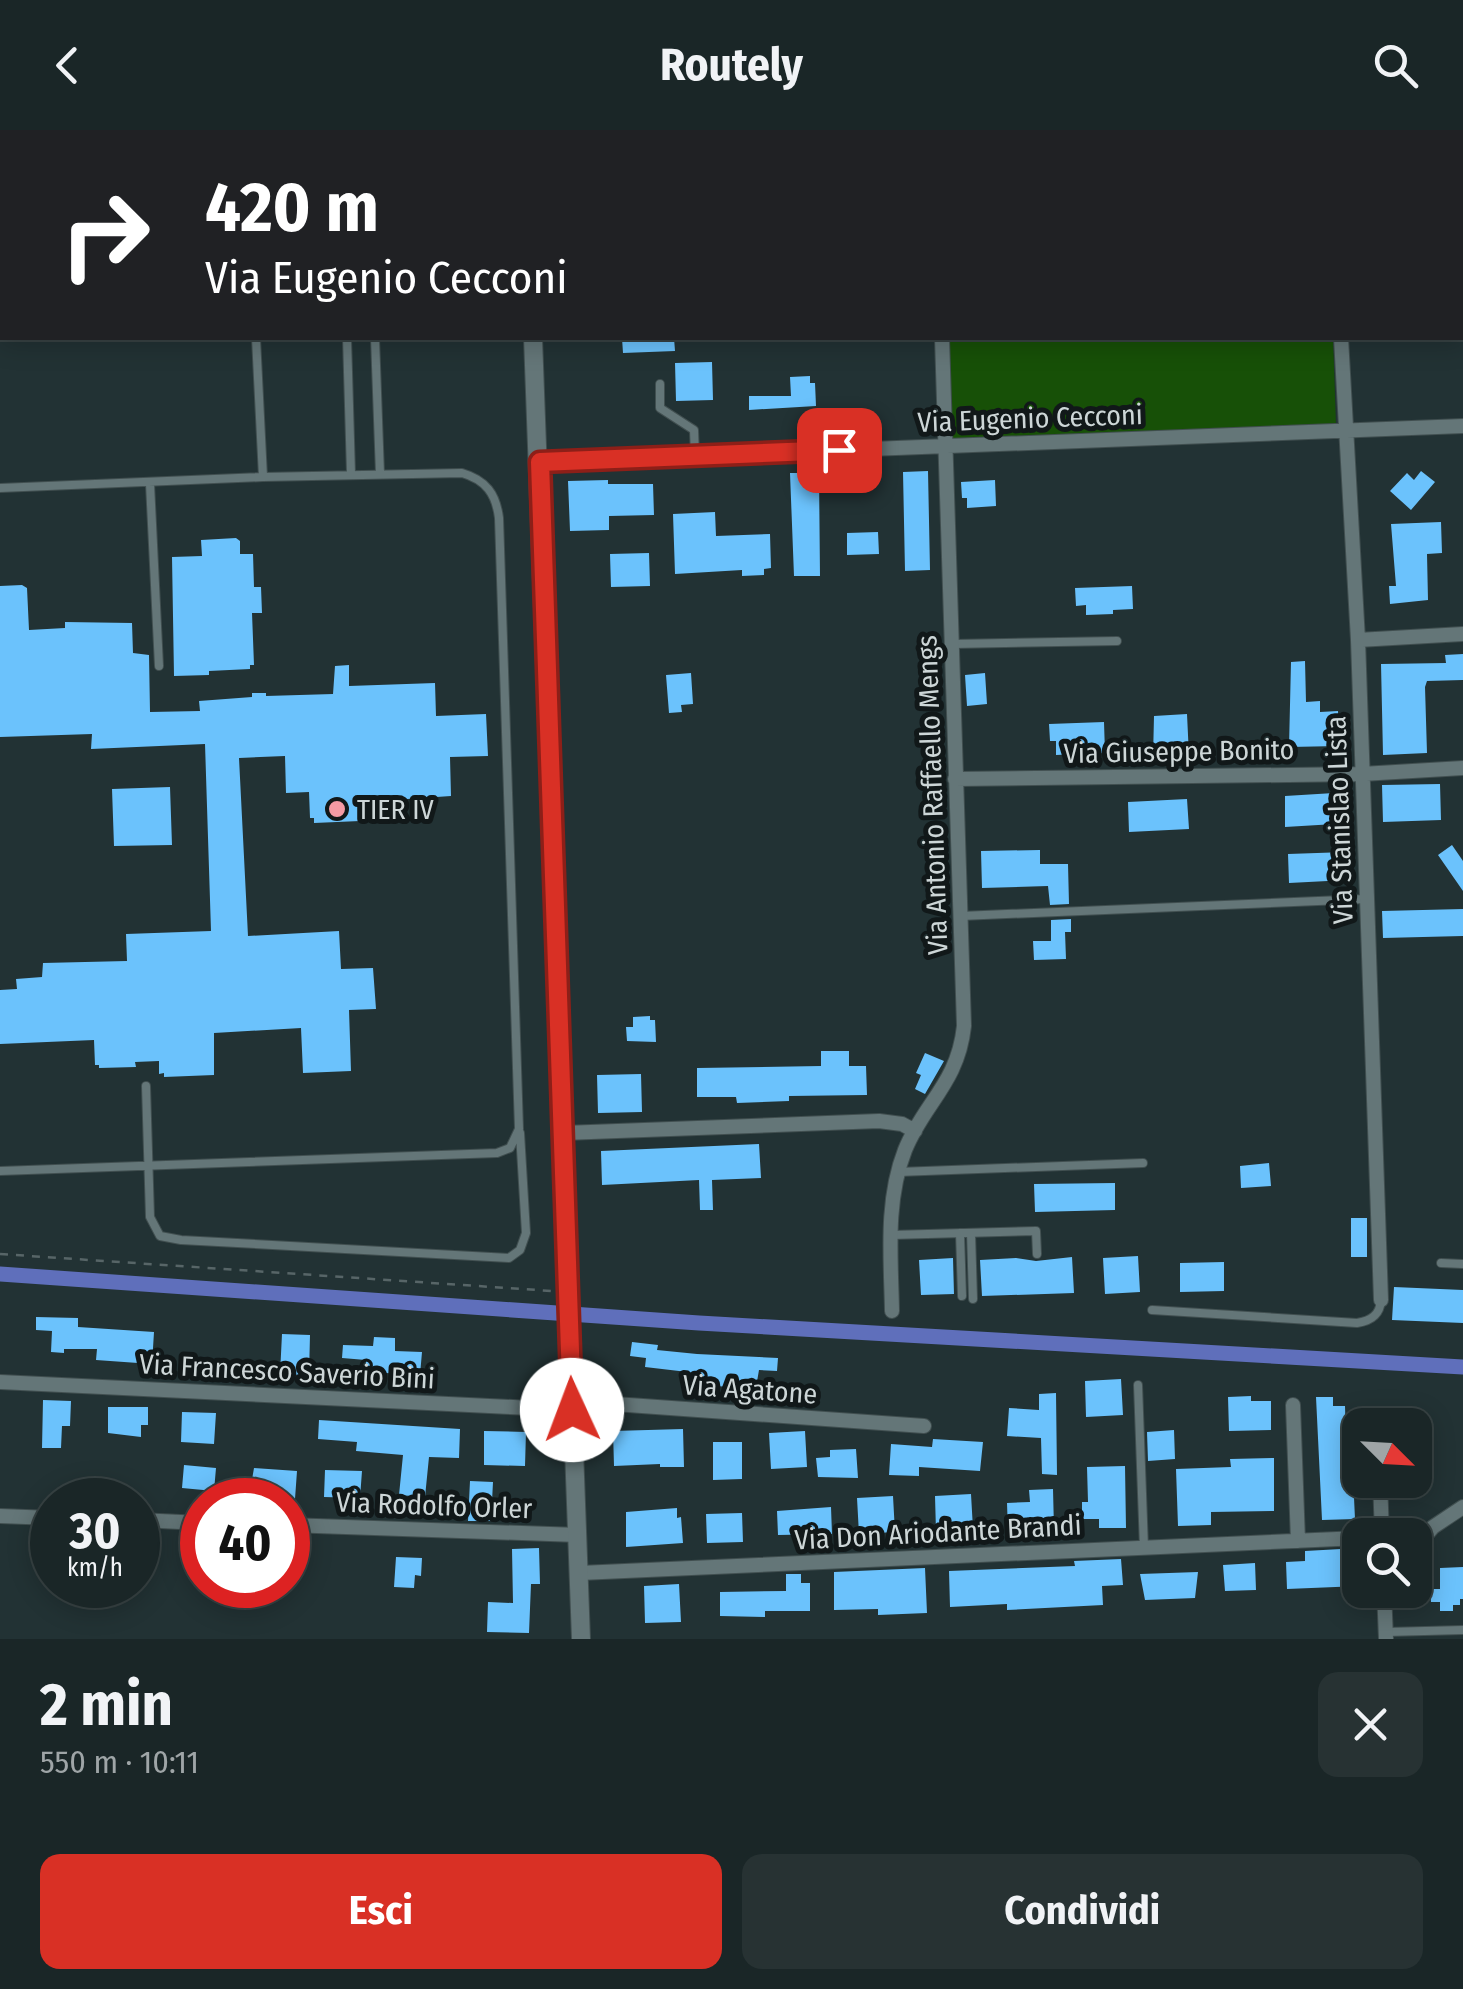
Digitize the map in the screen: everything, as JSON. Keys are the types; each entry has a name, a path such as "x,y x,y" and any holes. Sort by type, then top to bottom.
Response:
{"street":[{"path":"533,340 581,1639"},
{"name":"Via Antonio Raffaello Mengs","path":"892,1311 892,1200 898,1172 916,1130 946,1084 962,1044 964,1018 942,340"},
{"name":"Via Stanislao Lista","path":"1341,340 1358,640 1381,1300"},
{"name":"Via Eugenio Cecconi","path":"540,462 1463,426"},
{"path":"1358,640 1463,634"},
{"name":"Via Giuseppe Bonito","path":"955,779 1362,774 1463,768"},
{"path":"564,1134 879,1122 916,1130"},
{"name":"Via Francesco Saverio Bini","path":"0,1382 572,1406"},
{"path":"1293,1404 1298,1541"},
{"name":"Via Agatone","path":"572,1406 924,1426"},
{"path":"1432,1527 1463,1506"},
{"path":"0,1516 30,1517"},
{"name":"Via Rodolfo Orler","path":"310,1527 578,1535"},
{"name":"Via Don Ariodante Brandi","path":"580,1572 1342,1539"},
{"path":"1385,1608 1386,1636"}],"lane":[{"path":"256,340 263,477"},
{"path":"347,340 351,474"},
{"path":"375,340 380,474"},
{"path":"660,384 660,408 694,430 694,456"},
{"path":"0,488 462,473 482,482 497,502 526,1233 520,1250 504,1259 165,1238 155,1231 150,1218 146,1086"},
{"path":"150,484 159,666"},
{"path":"952,644 1117,641"},
{"path":"960,916 1367,898"},
{"path":"0,1171 498,1154 510,1148 519,1129"},
{"path":"898,1172 1143,1163"},
{"path":"891,1235 1036,1231 1037,1254"},
{"path":"960,1233 962,1296"},
{"path":"971,1233 973,1299"},
{"path":"1441,1262 1463,1264"},
{"path":"1152,1310 1358,1323 1371,1320 1380,1309 1381,1300"},
{"path":"1138,1386 1144,1548"},
{"path":"1386,1636 1463,1630"}],"path":[{"path":"0,1254 569,1294"}],"green space":[{"path":"948,340 1333,340 1336,426 952,439"}],"building":[{"path":"622,340 674,340 675,351 623,353"},
{"path":"712,362 713,400 676,401 675,363"},
{"path":"810,376 810,383 815,383 816,406 749,410 749,396 791,396 790,377"},
{"path":"928,471 930,570 905,571 903,472"},
{"path":"1421,471 1435,482 1411,510 1390,491 1407,473 1414,480"},
{"path":"790,473 819,473 820,576 794,576"},
{"path":"608,480 608,484 653,484 654,515 609,516 609,530 570,531 568,481"},
{"path":"995,480 996,506 967,508 961,482"},
{"path":"715,512 716,536 770,534 771,568 764,569 764,575 742,576 742,570 675,574 673,514"},
{"path":"1441,522 1442,553 1427,554 1428,600 1390,604 1389,586 1396,586 1391,524"},
{"path":"878,532 879,554 847,555 847,533"},
{"path":"201,540 240,541 240,554 253,554 254,587 261,587 262,613 252,613 254,665 250,669 209,671 209,675 174,676 172,557 202,556"},
{"path":"649,553 650,586 611,587 610,554"},
{"name":"TIER IV","path":"0,586 27,588 29,630 65,628 65,622 132,623 133,653 149,655 150,712 200,711 199,701 252,697 252,693 333,694 335,666 349,665 349,686 435,683 436,716 486,714 488,756 450,757 451,796 364,802 364,817 360,821 314,823 314,818 310,818 309,792 286,793 285,756 239,758 248,936 339,931 341,969 373,968 376,1009 349,1010 351,1071 303,1073 301,1028 214,1033 214,1075 164,1077 164,1073 159,1074 159,1061 135,1062 136,1067 99,1068 95,1065 94,1040 0,1044 0,990 17,989 16,979 42,977 43,963 127,961 126,934 211,931 205,744 91,749 92,734 0,737"},
{"path":"1132,586 1133,609 1086,615 1086,605 1076,606 1075,588"},
{"path":"1463,654 1463,680 1427,681 1427,753 1383,755 1381,664 1446,663 1445,655"},
{"path":"1305,661 1306,702 1320,701 1320,712 1338,711 1339,746 1289,747 1291,662"},
{"path":"691,673 693,704 681,705 682,712 669,713 666,675"},
{"path":"985,673 987,704 967,706 965,675"},
{"path":"1187,714 1189,756 1153,758 1154,716"},
{"path":"1104,722 1105,753 1056,755 1056,741 1050,741 1049,724"},
{"path":"1440,784 1441,820 1383,822 1382,785"},
{"path":"170,787 172,845 114,846 112,789"},
{"path":"1334,793 1335,824 1285,827 1285,796"},
{"path":"1187,799 1189,829 1129,832 1128,802"},
{"path":"1452,845 1463,861 1463,891 1438,855"},
{"path":"1040,850 1040,864 1068,864 1069,904 1050,905 1048,886 982,888 981,851"},
{"path":"1346,852 1347,880 1289,883 1288,854"},
{"path":"1463,909 1463,936 1383,938 1382,911"},
{"path":"1071,919 1071,932 1065,932 1066,959 1034,960 1033,941 1051,941 1051,920"},
{"path":"650,1016 650,1020 655,1020 656,1042 627,1041 626,1027 633,1027 633,1017"},
{"path":"821,1051 849,1051 849,1066 866,1066 867,1095 789,1096 789,1101 737,1103 736,1097 697,1097 697,1068 821,1066"},
{"path":"925,1053 944,1061 925,1094 915,1089 921,1075 916,1073"},
{"path":"641,1074 642,1112 598,1113 597,1075"},
{"path":"759,1144 761,1178 712,1180 713,1210 700,1210 699,1180 602,1185 601,1151"},
{"path":"1269,1163 1271,1186 1241,1188 1240,1166"},
{"path":"1115,1183 1115,1210 1035,1212 1034,1184"},
{"path":"1351,1218 1367,1218 1367,1257 1351,1257"},
{"path":"1138,1256 1140,1292 1105,1294 1103,1258"},
{"path":"1072,1257 1074,1293 982,1296 980,1260"},
{"path":"953,1258 954,1294 921,1295 919,1260"},
{"path":"1224,1262 1224,1291 1180,1292 1180,1263"},
{"path":"1394,1287 1463,1290 1463,1323 1392,1320"},
{"path":"36,1317 78,1318 78,1327 154,1332 152,1364 96,1360 97,1349 51,1352 52,1331 36,1330"},
{"path":"282,1334 310,1335 309,1375 280,1374"},
{"path":"374,1337 395,1338 395,1351 422,1352 420,1375 386,1373 386,1385 365,1384 366,1360 342,1358 343,1345 373,1346"},
{"path":"632,1342 658,1345 657,1350 778,1358 777,1371 759,1370 754,1399 731,1395 733,1387 695,1385 696,1373 645,1367 646,1358 630,1356"},
{"path":"1121,1379 1123,1415 1086,1417 1085,1381"},
{"path":"1056,1393 1057,1475 1042,1474 1041,1438 1007,1436 1009,1408 1039,1410 1039,1394"},
{"path":"1251,1396 1251,1401 1271,1401 1271,1430 1229,1431 1228,1397"},
{"path":"1316,1397 1333,1397 1333,1406 1345,1406 1342,1498 1354,1498 1355,1518 1322,1520"},
{"path":"43,1400 71,1401 70,1426 62,1426 61,1448 42,1448"},
{"path":"108,1407 148,1407 148,1425 141,1425 141,1437 108,1433"},
{"path":"182,1412 216,1413 214,1444 181,1442"},
{"path":"319,1420 460,1429 459,1458 429,1457 425,1497 399,1495 403,1455 356,1451 357,1442 318,1439"},
{"path":"683,1429 684,1467 614,1466 613,1431"},
{"path":"1174,1430 1175,1459 1148,1461 1147,1432"},
{"path":"484,1431 526,1432 525,1466 484,1465"},
{"path":"805,1431 807,1467 771,1469 769,1433"},
{"path":"933,1439 983,1442 980,1471 919,1467 919,1476 889,1475 891,1444 932,1447"},
{"path":"713,1442 742,1442 742,1479 713,1480"},
{"path":"856,1449 858,1478 818,1477 816,1458 830,1457 830,1450"},
{"path":"1274,1458 1274,1511 1211,1512 1211,1525 1178,1526 1176,1469 1231,1467 1230,1459"},
{"path":"184,1465 216,1468 215,1478 183,1478"},
{"path":"1125,1466 1126,1528 1099,1528 1099,1519 1082,1519 1082,1502 1088,1502 1087,1467"},
{"path":"254,1468 297,1471 296,1478 252,1478"},
{"path":"325,1470 362,1471 360,1498 324,1497"},
{"path":"470,1481 493,1482 491,1521 468,1521"},
{"path":"1053,1489 1054,1529 1008,1532 1007,1503 1030,1502 1029,1490"},
{"path":"971,1494 973,1529 936,1531 935,1496"},
{"path":"893,1496 895,1532 859,1534 857,1498"},
{"path":"831,1507 832,1534 778,1535 777,1511"},
{"path":"677,1508 683,1543 626,1547 626,1512"},
{"path":"742,1513 743,1542 707,1543 706,1514"},
{"path":"539,1548 540,1584 531,1584 529,1633 487,1632 488,1602 513,1603 512,1549"},
{"path":"1341,1549 1342,1587 1287,1589 1286,1562 1305,1561 1305,1551"},
{"path":"396,1557 422,1558 421,1576 415,1575 414,1588 394,1587"},
{"path":"1121,1559 1123,1585 1102,1586 1103,1605 1007,1610 1007,1604 950,1607 949,1571 1075,1566 1074,1561"},
{"path":"1255,1563 1256,1590 1225,1591 1223,1565"},
{"path":"1463,1567 1463,1599 1460,1605 1453,1605 1453,1611 1440,1611 1440,1602 1432,1602 1432,1589 1440,1589 1440,1568"},
{"path":"925,1568 927,1613 878,1615 878,1609 834,1610 834,1572"},
{"path":"1198,1572 1195,1598 1145,1600 1140,1574"},
{"path":"786,1574 801,1574 801,1583 810,1583 810,1611 765,1611 765,1617 720,1616 720,1592 786,1591"},
{"path":"679,1584 681,1622 645,1623 644,1586"}],"waterway":[{"path":"0,1274 699,1323 1463,1367"}],"place":[{"name":"TIER IV","path":"337,809"}],"route":[{"path":"572,1410 540,462 839,450"}]}
